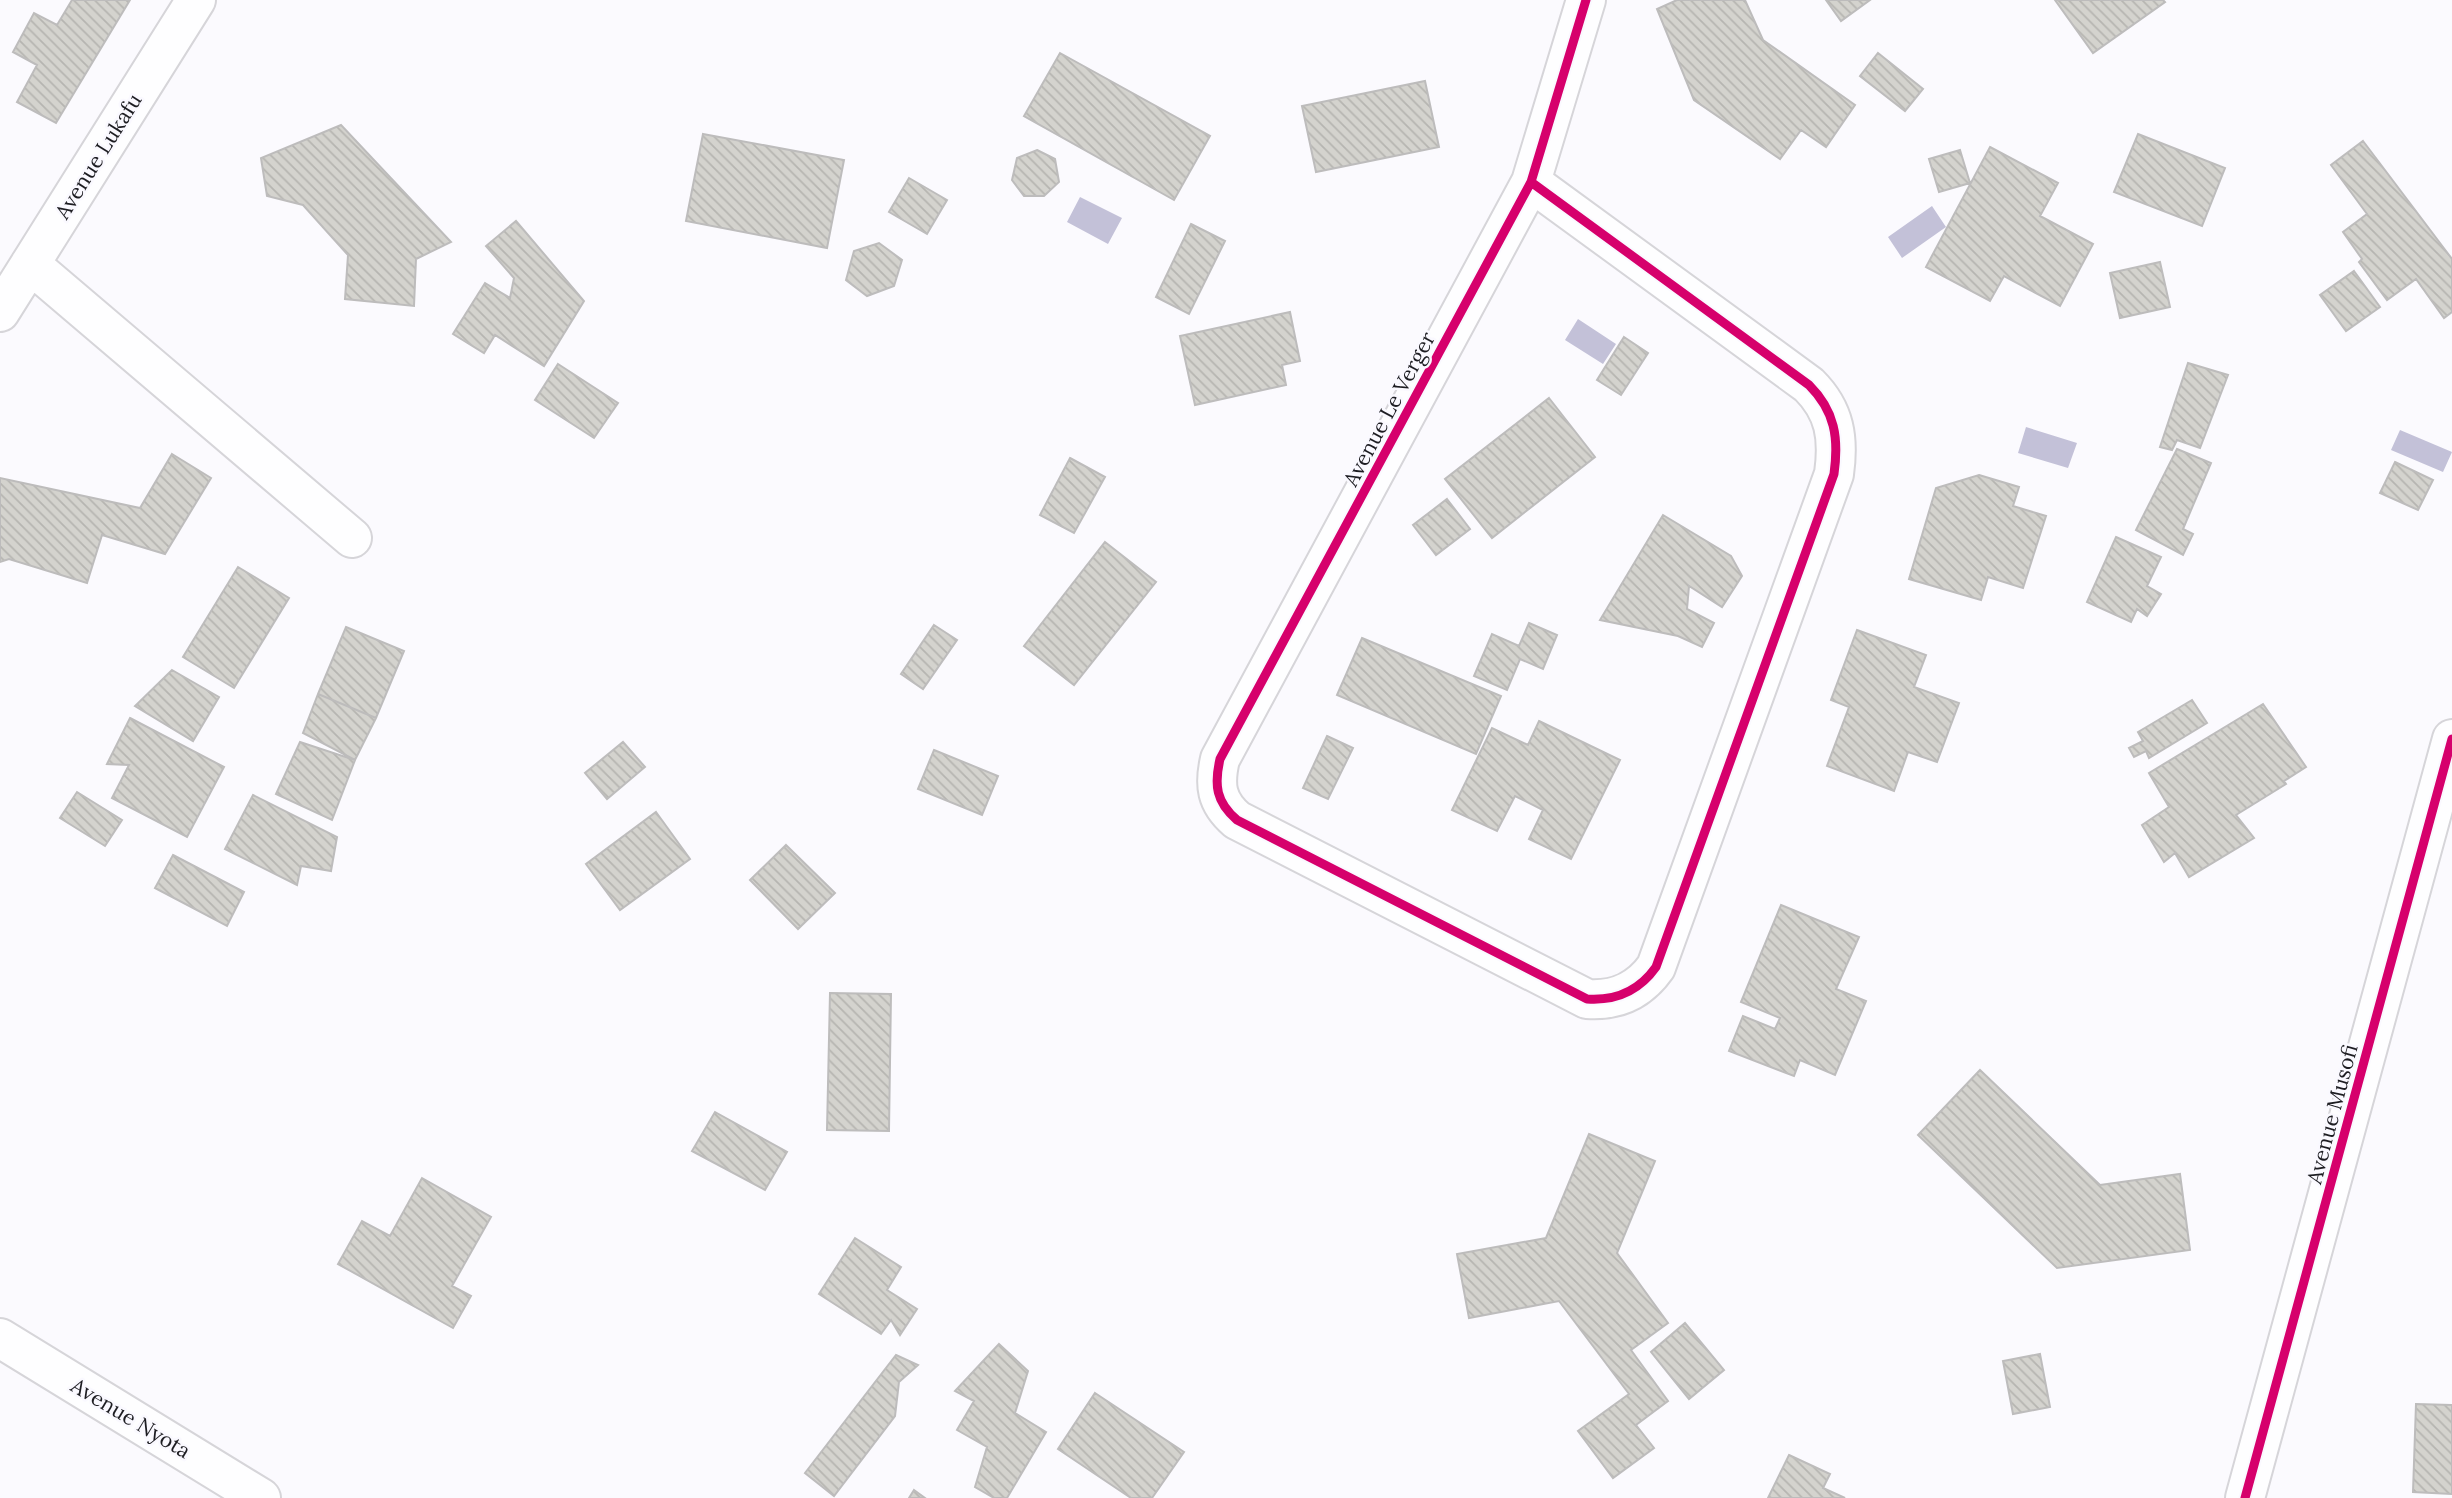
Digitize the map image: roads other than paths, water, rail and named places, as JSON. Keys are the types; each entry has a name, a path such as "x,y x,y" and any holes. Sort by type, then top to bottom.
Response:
{"street":[{"name":"Avenue Lukafu","path":"0,312 196,0"},
{"name":"Avenue Le Verger","path":"1531,182 1809,385 1822,398 1836,433 1834,474 1656,967 1634,990 1618,997 1587,999 1237,820 1219,798 1216,788 1220,759 1531,182 1586,0"},
{"path":"30,264 352,538"},
{"name":"Avenue Musofi","path":"2245,1498 2452,739"},
{"name":"Avenue Nyota","path":"0,1338 261,1498"}],"water":[{"path":"1080,197 1122,218 1108,244 1067,222"},
{"path":"1932,206 1946,227 1902,258 1888,237"},
{"path":"1578,319 1616,344 1603,364 1565,340"},
{"path":"2026,427 2077,443 2068,468 2018,453"},
{"path":"2400,430 2452,452 2443,472 2391,450"}]}
